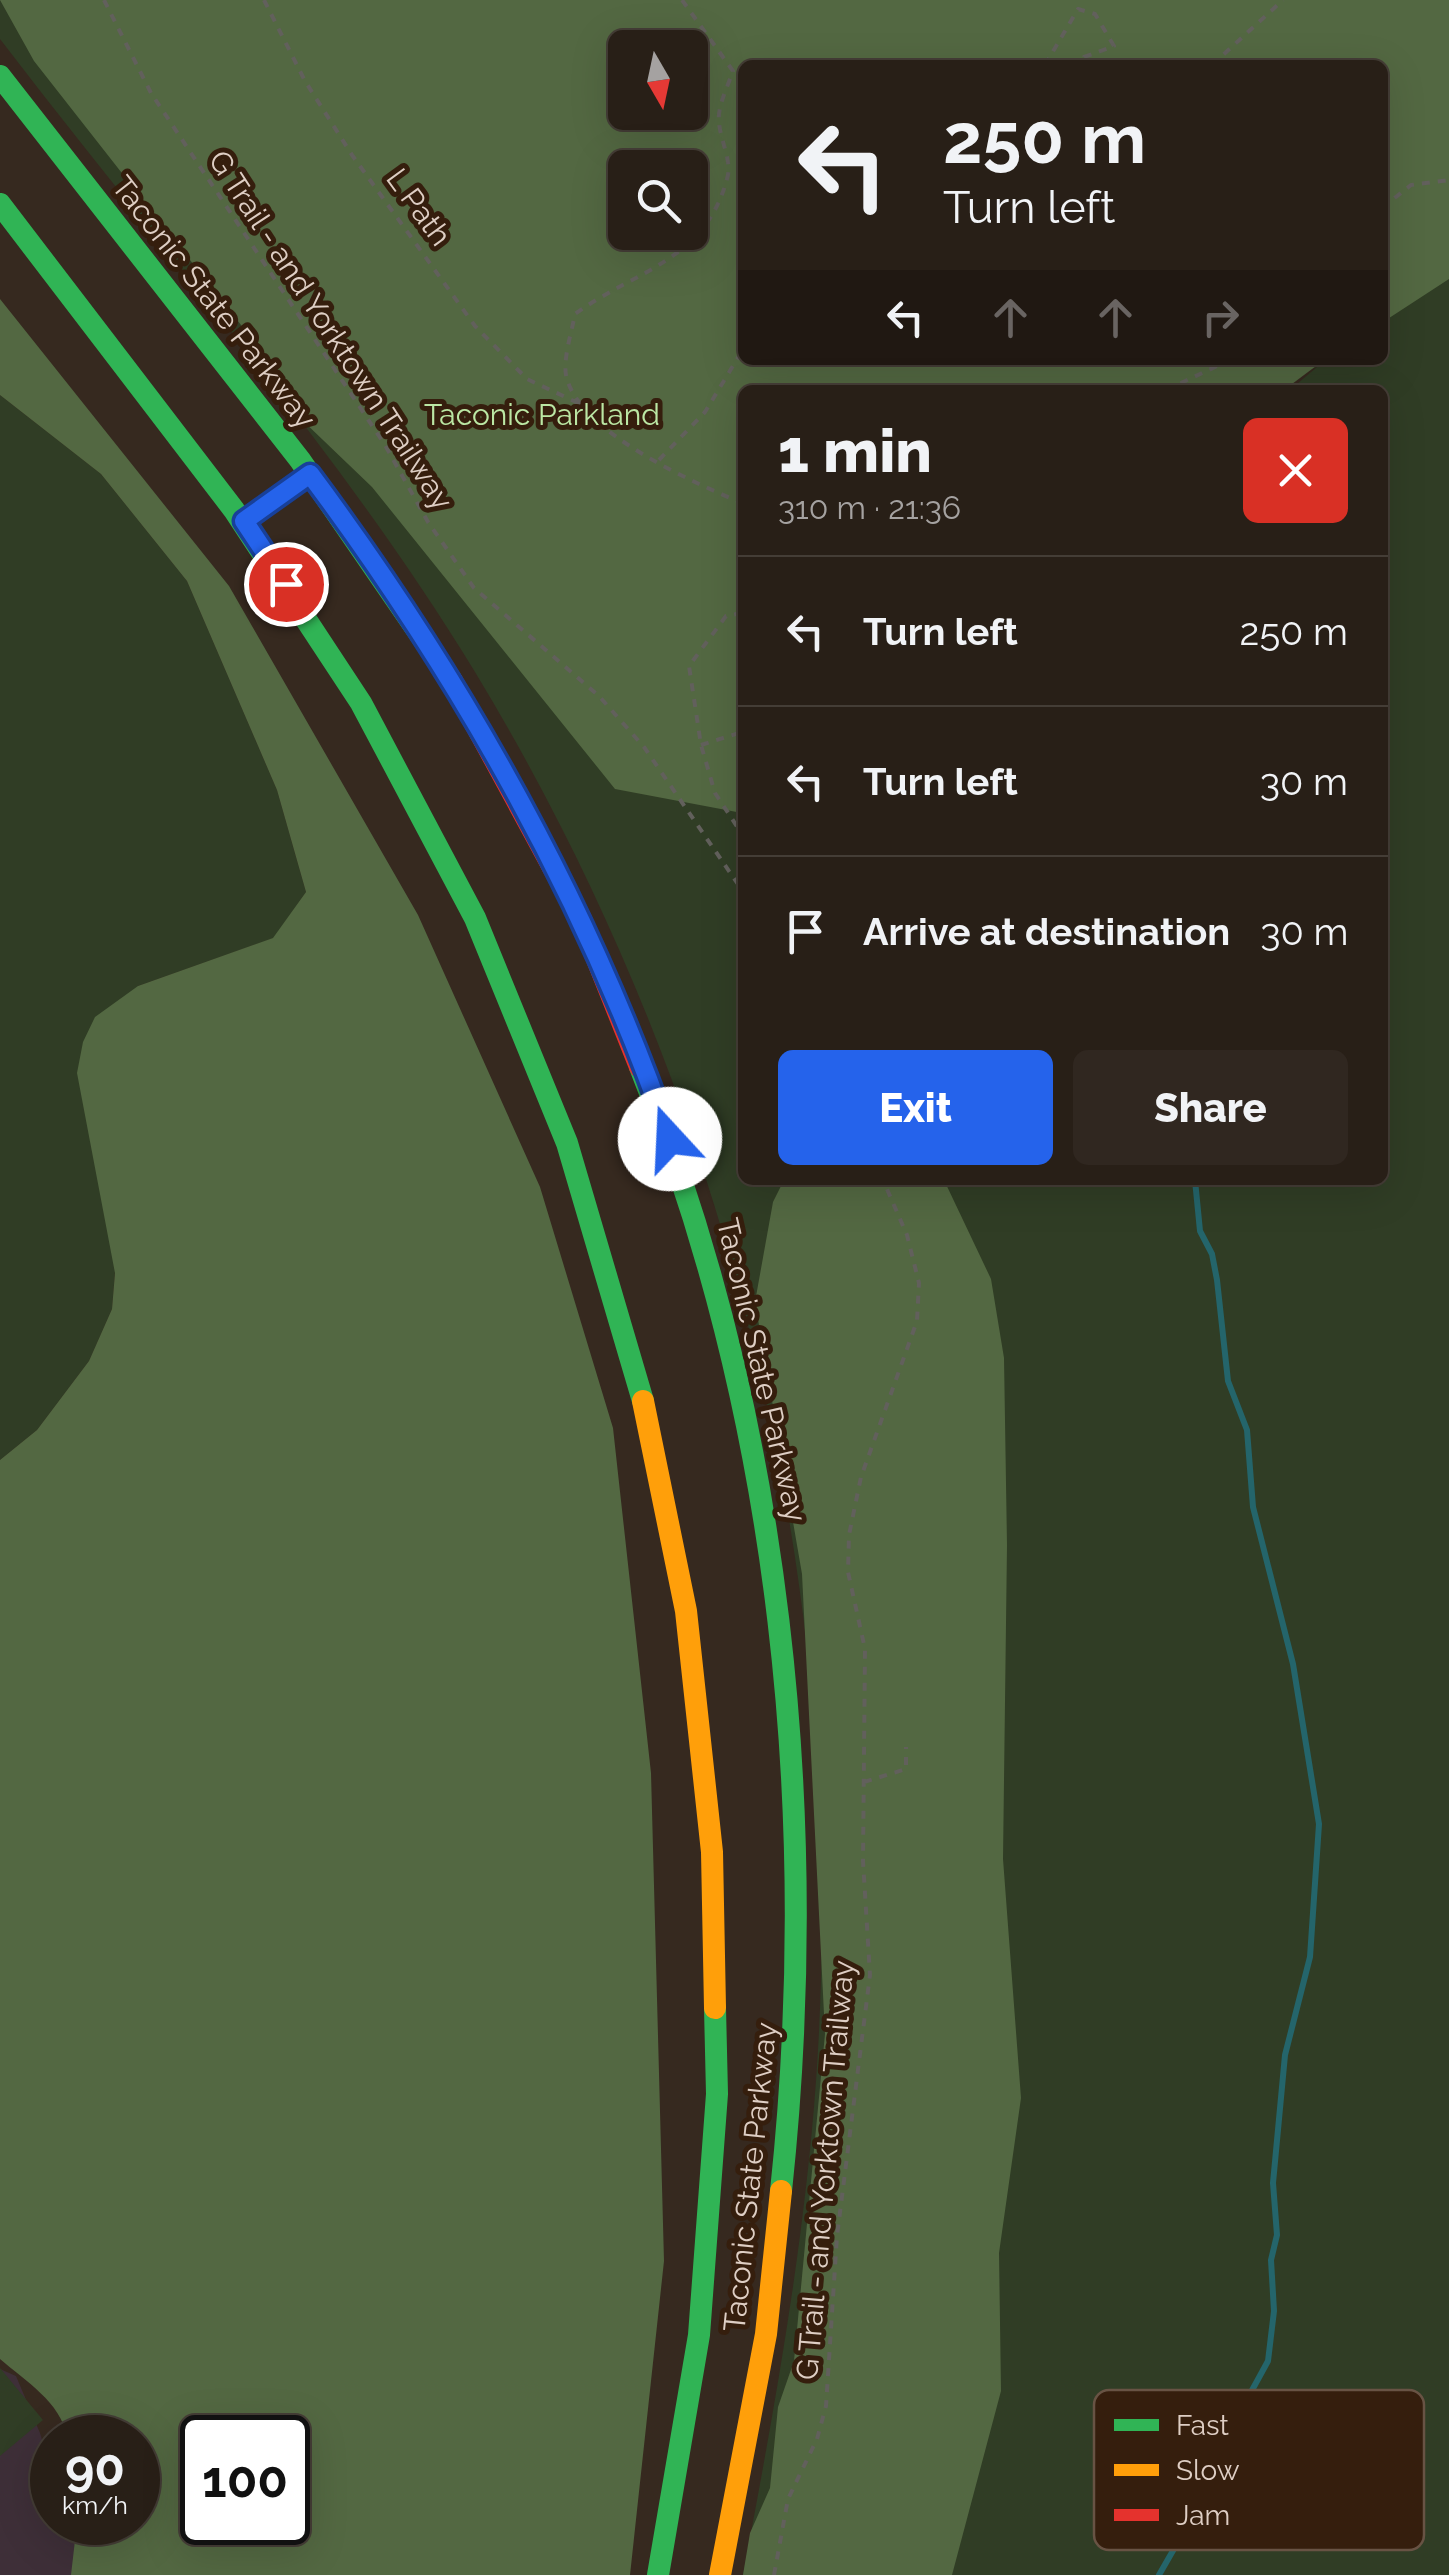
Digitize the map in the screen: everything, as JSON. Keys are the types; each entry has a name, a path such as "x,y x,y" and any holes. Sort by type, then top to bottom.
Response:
{"highway":[{"name":"Taconic State Parkway","path":"1,80 310,474 387,580 467,704 538,832 602,966 658,1103 724,1314 756,1458 780,1605 793,1734 798,1973 790,2121 774,2268 720,2575"},
{"name":"Taconic State Parkway","path":"0,204 244,521 326,645 400,772 526,1034 578,1172 622,1312 672,1525 696,1669 712,1816 720,2032 714,2179 701,2324 658,2575"}],"lane":[{"path":"244,521 310,474"}],"path":[{"name":"G Trail - and Yorktown Trailway","path":"104,0 151,93 385,445 428,522 474,588 599,696 644,747 738,884"},
{"name":"L Path","path":"264,0 305,81 343,140 475,326 527,379 578,403 608,434 738,501"},
{"path":"578,403 565,373 575,314 680,252 711,222 729,170 718,118 733,71 682,0"},
{"path":"1217,60 1283,0"},
{"path":"1049,60 1078,9 1095,14 1114,46 1083,60"},
{"path":"1388,203 1411,185 1449,180"},
{"path":"660,460 704,412 738,357"},
{"path":"1177,385 1219,365"},
{"path":"738,614 726,616 689,666 701,745 715,794 738,828"},
{"path":"701,745 738,733"},
{"name":"G Trail - and Yorktown Trailway","path":"774,2575 788,2499 817,2439 826,2406 833,2274 870,1974 864,1782 865,1649 848,1572 849,1535 861,1476 917,1321 919,1283 906,1235 885,1185"},
{"path":"864,1782 906,1769 906,1747"}],"shaded area":[{"path":"0,2369 16,2376 32,2415 30,2545 76,2545 82,2564 80,2575 0,2575"}],"green space":[{"name":"Taconic Parkland","path":"0,0 1449,0 1449,2575 743,2575 777,2390 804,2205 816,2081 822,1896 813,1712 791,1530 754,1350 704,1173 641,1001 564,833 475,672 422,589 246,350 0,39"},
{"name":"Taconic Parkland","path":"0,0 1449,0 1449,279 1388,319 1388,60 738,60 738,365 1317,365 1291,385 738,385 738,812 615,789 372,487 275,394 241,325 34,61"},
{"path":"0,299 229,586 418,915 540,1187 613,1428 651,1773 664,2261 630,2575 71,2575 74,2545 160,2545 160,2415 59,2415 31,2384 0,2359 0,1460 37,1430 89,1361 112,1309 115,1273 77,1073 83,1042 95,1017 138,986 273,938 306,892 277,790 187,581 101,474 0,395"},
{"path":"0,395 101,474 187,581 277,790 306,892 274,938 138,986 112,1309 89,1361 37,1430 0,1460"},
{"path":"782,1185 946,1185 991,1279 1004,1358 1007,1545 1003,1859 1021,2098 999,2253 1001,2391 952,2575 743,2575 750,2533 770,2488 778,2407 794,2361 825,2034 802,1574 755,1302 773,1202"},
{"path":"0,2368 39,2415 30,2415 30,2431 0,2456"}],"waterway":[{"path":"1195,1185 1200,1231 1212,1254 1217,1280 1228,1381 1247,1430 1253,1507 1293,1664 1319,1824 1310,1957 1285,2055 1273,2183 1277,2235 1271,2260 1274,2311 1268,2361 1252,2390"},
{"path":"1159,2575 1173,2550"}],"traffic: fast":[{"path":"0,76 300,460 452,681"},
{"path":"0,204 234,510 361,703 475,918 567,1143 643,1401"},
{"path":"640,1067 688,1201 727,1338 757,1478 778,1620 791,1763 796,1907 792,2049 781,2191"},
{"path":"658,2575 699,2335 717,2094 715,2008"}],"traffic: slow":[{"path":"643,1401 686,1611 712,1852 715,2008"},
{"path":"720,2575 766,2334 781,2191"}],"traffic: jam":[{"path":"452,681 581,919 640,1067"}],"route":[{"path":"286,584 244,521 310,474 429,643 538,832 602,966 670,1139"}]}
